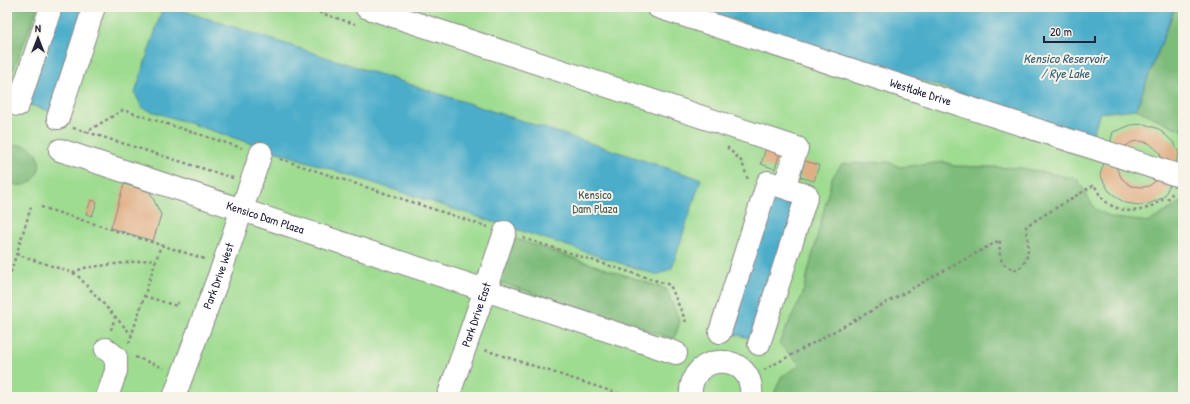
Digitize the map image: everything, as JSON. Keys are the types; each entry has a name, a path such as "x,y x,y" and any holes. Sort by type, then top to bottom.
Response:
{"street":[{"path":"18,105 51,7"},
{"path":"62,122 94,7"},
{"name":"Westlake Drive","path":"658,7 1180,176"},
{"path":"360,16 797,148 784,187"},
{"name":"Kensico Dam Plaza","path":"60,150 676,353"},
{"name":"Park Drive West","path":"174,397 223,265 261,154"},
{"path":"720,332 768,182 807,194 759,344"},
{"name":"Park Drive East","path":"448,397 505,232"},
{"path":"107,397 116,371 117,354"},
{"path":"691,397 692,383 699,371 710,363 723,361 736,365 744,372 750,381 751,397"}],"path":[{"path":"302,7 360,16"},
{"path":"86,132 123,110 670,285 686,322"},
{"path":"62,122 86,132 251,183"},
{"path":"719,144 727,147 742,162 748,181 747,187"},
{"path":"765,370 1000,240 1001,261 1007,268 1017,270 1024,265 1027,256 1026,226 1094,185 1103,199 1116,207 1130,212 1147,208 1161,199 1170,198 1180,176"},
{"path":"7,284 32,204"},
{"path":"41,207 223,265"},
{"path":"117,354 126,351 161,245"},
{"path":"16,254 73,273 132,334"},
{"path":"73,273 82,268 156,259"},
{"path":"144,296 177,306 178,302"},
{"path":"467,344 628,397"},
{"path":"117,354 182,374"}],"green space":[{"name":"Kensico Dam Plaza","path":"7,7 840,7 1183,120 1183,397 7,397"},
{"path":"7,7 38,7 7,86"},
{"path":"1175,7 1183,7 1183,131 1136,109"},
{"path":"16,145 29,147 36,153 39,162 38,170 34,178 27,184 18,185 7,181 7,150"},
{"path":"888,162 900,167 945,162 954,166 1021,168 1077,179 1095,209 1113,218 1149,222 1183,201 1183,397 773,397 781,377 800,365 779,343 802,296 832,178 842,164"},
{"path":"510,237 666,289 680,322 674,339 496,281"}],"water":[{"path":"59,7 86,7 52,112 27,104"},
{"path":"163,7 172,7 701,179 672,268 657,275 142,108 135,93"},
{"name":"Kensico Reservoir / Rye Lake","path":"694,7 1175,7 1136,109 1100,113 1092,136"},
{"path":"772,196 797,204 752,339 728,332"}],"building":[{"path":"1144,124 1159,129 1174,143 1179,153 1175,165 1163,161 1159,152 1149,143 1139,141 1132,142 1123,148 1110,144 1113,132 1131,125"},
{"path":"766,148 780,153 775,169 761,164"},
{"path":"805,161 819,165 814,181 800,177"},
{"path":"1104,163 1116,167 1122,179 1131,186 1149,186 1157,180 1170,184 1164,197 1149,204 1139,205 1126,203 1109,191 1100,175"},
{"path":"124,184 150,192 161,215 153,241 111,228"},
{"path":"91,200 97,202 92,216 86,214"}]}
